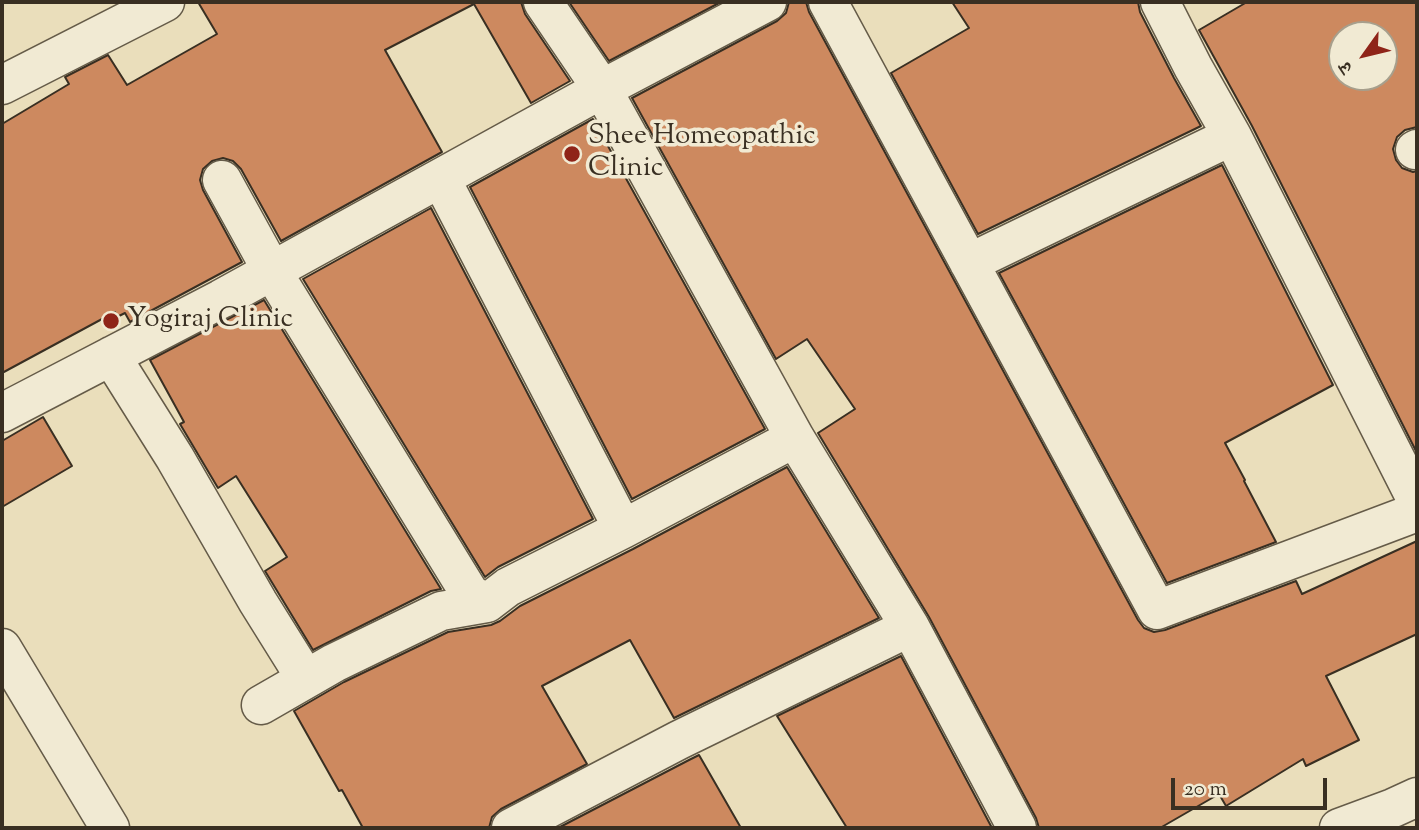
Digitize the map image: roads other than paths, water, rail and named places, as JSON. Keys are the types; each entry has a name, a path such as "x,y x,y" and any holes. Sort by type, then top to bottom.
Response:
{"street":[{"path":"2,85 166,2"},
{"path":"544,2 602,89 795,438 910,627 1017,828"},
{"path":"2,412 272,271 602,89 767,2"},
{"path":"828,2 1157,610 1417,512"},
{"path":"1160,2 1232,136 1417,500"},
{"path":"969,263 1232,136"},
{"path":"441,179 623,529"},
{"path":"222,180 272,271 470,594 487,603"},
{"path":"111,356 306,679"},
{"path":"261,705 334,663 441,611 487,603 508,587 795,438"},
{"path":"511,828 679,740 910,627"},
{"path":"2,648 110,828"},
{"path":"1339,828 1417,797"}],"place":[{"name":"Shee Homeopathic Clinic","path":"572,154"},
{"name":"Yogiraj Clinic","path":"111,321"}]}
